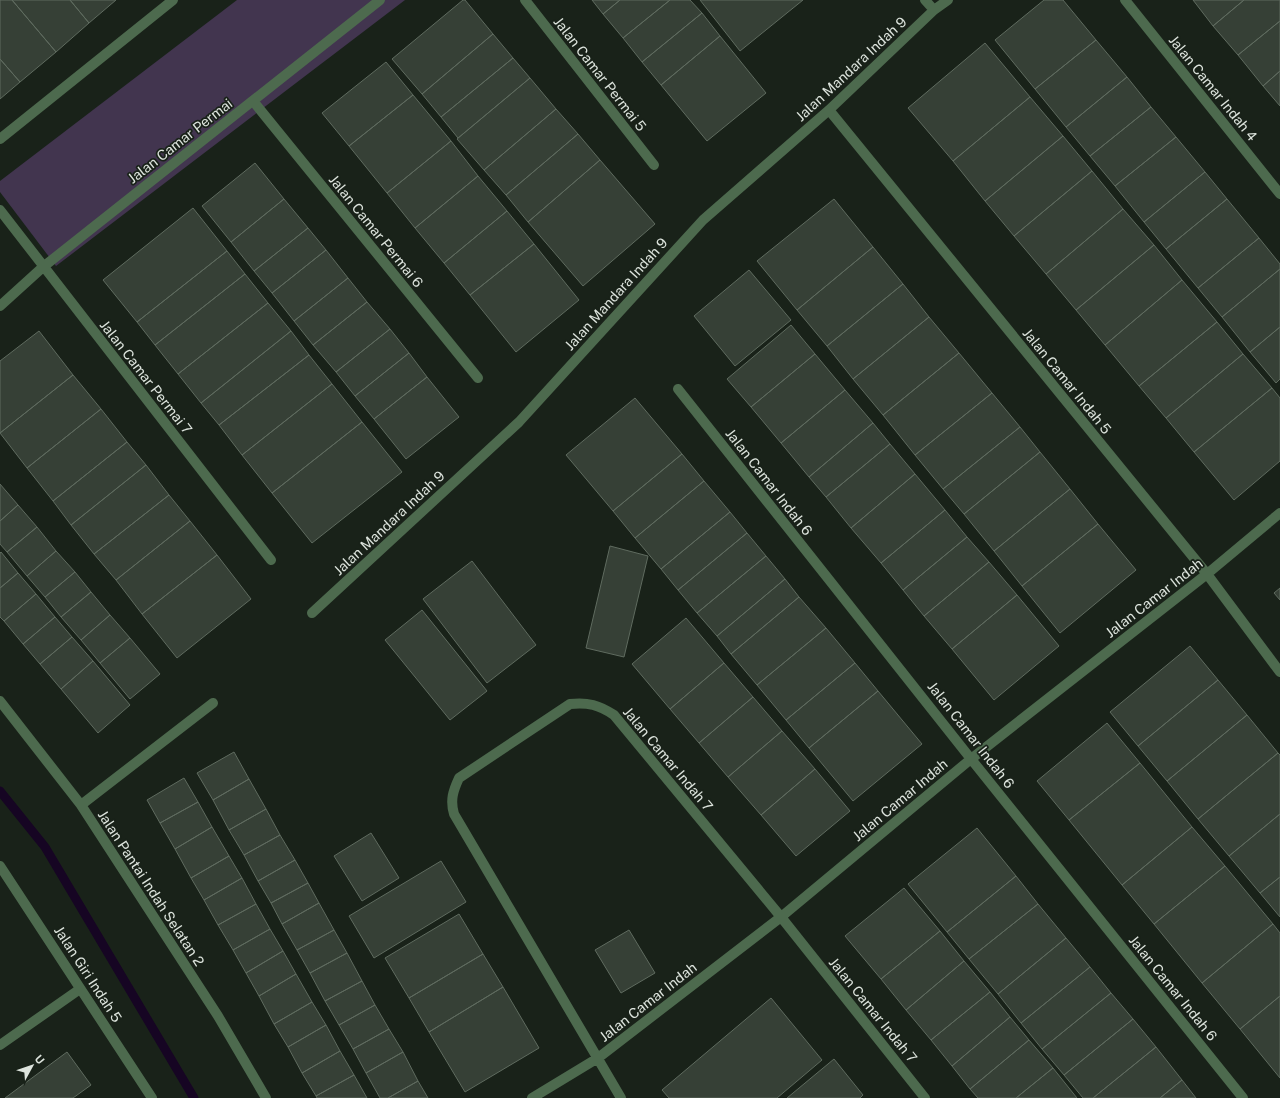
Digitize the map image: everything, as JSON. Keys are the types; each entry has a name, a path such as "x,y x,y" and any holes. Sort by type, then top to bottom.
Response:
{"street":[{"path":"0,139 173,0"},
{"name":"Jalan Camar Permai","path":"0,306 43,266 380,0"},
{"name":"Jalan Camar Permai 5","path":"525,0 654,165"},
{"path":"926,0 934,10"},
{"name":"Jalan Mandara Indah 9","path":"312,613 518,422 702,220 830,110 934,10 948,0"},
{"name":"Jalan Camar Indah 4","path":"1125,0 1280,194"},
{"name":"Jalan Camar Permai 6","path":"253,101 478,378"},
{"name":"Jalan Camar Indah 5","path":"830,110 1206,574 1280,672"},
{"name":"Jalan Camar Permai 7","path":"0,210 271,560"},
{"name":"Jalan Camar Indah 6","path":"678,389 971,759 1243,1098"},
{"name":"Jalan Camar Indah","path":"532,1098 598,1058 781,916 971,759 1206,574 1280,513"},
{"name":"Jalan Pantai Indah Selatan 2","path":"0,701 81,806 218,1016 266,1098"},
{"name":"Jalan Camar Indah 7","path":"621,1098 454,814 451,804 453,791 459,778 570,704 583,702 598,705 614,715 781,916 925,1098"},
{"path":"81,806 212,703"},
{"name":"Jalan Giri Indah 5","path":"0,866 152,1098"},
{"path":"0,1045 80,989"}],"shaded area":[{"path":"237,0 405,0 56,266 0,192 0,181"}],"building":[{"path":"0,0 12,0 56,52 20,82 0,59"},
{"path":"12,0 70,0 89,23 56,52"},
{"path":"70,0 116,0 89,23"},
{"path":"463,0 465,0 493,34 422,94 392,59"},
{"path":"592,0 620,0 603,14"},
{"path":"620,0 670,0 623,38 603,14"},
{"path":"670,0 690,0 702,13 642,62 623,38"},
{"path":"700,0 803,0 740,51"},
{"path":"1044,0 1063,0 1096,40 1035,89 995,40"},
{"path":"1193,0 1244,0 1213,26"},
{"path":"1244,0 1280,0 1280,21 1238,55 1213,26"},
{"path":"702,13 720,36 661,85 642,62"},
{"path":"1280,21 1280,71 1263,86 1238,55"},
{"path":"493,34 513,58 441,117 422,94"},
{"path":"720,36 766,93 707,141 661,85"},
{"path":"1096,40 1127,77 1066,127 1035,89"},
{"path":"985,43 1030,97 953,161 908,108"},
{"path":"513,58 530,78 458,138 441,117"},
{"path":"0,59 20,82 0,99"},
{"path":"386,62 413,95 349,146 322,113"},
{"path":"1280,71 1280,106 1263,86"},
{"path":"1127,77 1151,107 1090,156 1066,127"},
{"path":"530,78 556,109 484,170 457,139"},
{"path":"413,95 451,141 387,193 349,146"},
{"path":"1030,97 1063,136 985,201 953,161"},
{"path":"1151,107 1176,137 1115,186 1090,156"},
{"path":"556,109 578,134 506,195 484,170"},
{"path":"578,134 600,160 528,222 506,195"},
{"path":"1063,136 1092,171 1014,236 985,201"},
{"path":"1176,137 1205,172 1144,222 1115,186"},
{"path":"451,141 478,176 415,228 387,193"},
{"path":"600,160 655,224 583,286 528,222"},
{"path":"255,163 284,199 231,242 202,206"},
{"path":"1092,171 1123,209 1046,274 1014,236"},
{"path":"1205,172 1227,199 1166,249 1144,222"},
{"path":"478,176 507,211 444,263 415,228"},
{"path":"284,199 308,228 254,271 231,242"},
{"path":"834,199 873,247 797,310 757,261"},
{"path":"1227,199 1259,238 1198,288 1166,249"},
{"path":"193,208 227,251 137,322 103,280"},
{"path":"1123,209 1154,245 1076,310 1046,274"},
{"path":"507,211 534,244 470,295 444,263"},
{"path":"308,228 326,250 272,293 254,271"},
{"path":"1259,238 1280,264 1280,269 1222,317 1198,288"},
{"path":"534,244 579,300 516,352 470,295"},
{"path":"1154,245 1182,280 1105,345 1076,310"},
{"path":"873,247 903,284 827,346 797,310"},
{"path":"326,250 348,278 294,321 272,293"},
{"path":"227,251 245,274 155,345 137,322"},
{"path":"1280,269 1280,327 1250,352 1222,317"},
{"path":"749,270 791,320 735,366 694,316"},
{"path":"245,274 268,303 178,374 155,345"},
{"path":"348,278 367,302 313,345 294,321"},
{"path":"1182,280 1217,322 1139,386 1105,345"},
{"path":"903,284 929,317 853,379 827,346"},
{"path":"367,302 390,329 336,372 313,345"},
{"path":"268,303 291,331 201,403 178,374"},
{"path":"929,317 959,353 883,415 853,379"},
{"path":"1217,322 1243,354 1166,418 1139,386"},
{"path":"791,325 815,354 751,407 727,379"},
{"path":"1280,327 1280,379 1276,383 1250,352"},
{"path":"390,329 409,353 355,396 336,372"},
{"path":"39,331 73,375 0,433 0,361"},
{"path":"291,331 309,355 219,425 201,403"},
{"path":"409,353 427,377 374,419 355,396"},
{"path":"959,353 992,393 915,455 883,415"},
{"path":"815,354 845,390 781,443 751,407"},
{"path":"1243,354 1272,388 1194,452 1166,418"},
{"path":"309,355 332,384 242,455 219,425"},
{"path":"73,375 101,409 27,468 0,433"},
{"path":"427,377 459,417 406,459 374,419"},
{"path":"332,384 362,422 272,493 242,455"},
{"path":"1272,388 1280,398 1280,461 1234,500 1194,452"},
{"path":"845,390 873,423 809,477 781,443"},
{"path":"992,393 1020,427 943,489 915,455"},
{"path":"635,398 682,454 613,511 566,455"},
{"path":"101,409 127,442 53,501 27,468"},
{"path":"362,422 402,472 312,543 272,493"},
{"path":"873,423 890,444 826,497 809,477"},
{"path":"1020,427 1040,452 964,514 943,489"},
{"path":"127,442 146,465 71,525 53,501"},
{"path":"890,444 915,474 851,528 826,497"},
{"path":"1040,452 1070,489 994,551 964,514"},
{"path":"682,454 704,481 635,538 613,511"},
{"path":"146,465 169,495 94,554 71,525"},
{"path":"915,474 945,510 881,563 851,528"},
{"path":"704,481 730,512 661,569 635,538"},
{"path":"0,484 18,505 0,521"},
{"path":"1070,489 1098,524 1022,586 994,551"},
{"path":"169,495 190,521 116,580 94,554"},
{"path":"18,505 37,527 7,552 0,544 0,521"},
{"path":"945,510 967,537 903,590 881,563"},
{"path":"730,512 747,533 678,590 661,569"},
{"path":"190,521 217,555 142,614 116,580"},
{"path":"1098,524 1136,570 1060,633 1022,586"},
{"path":"37,527 56,551 27,576 7,552"},
{"path":"747,533 766,556 697,613 678,590"},
{"path":"967,537 989,562 924,616 903,590"},
{"path":"610,546 648,556 624,657 586,648"},
{"path":"56,551 75,572 45,597 27,576"},
{"path":"1,552 18,573 0,588 0,553"},
{"path":"217,555 251,599 177,658 142,614"},
{"path":"766,556 785,579 717,636 697,613"},
{"path":"472,561 536,645 487,683 423,599"},
{"path":"989,562 1017,595 952,649 924,616"},
{"path":"75,572 91,592 61,617 45,597"},
{"path":"18,573 36,594 4,621 0,617 0,588"},
{"path":"785,579 799,597 731,654 717,636"},
{"path":"1280,588 1280,600 1274,593"},
{"path":"91,592 110,615 81,640 61,617"},
{"path":"36,594 55,617 23,644 4,621"},
{"path":"1017,595 1059,646 994,700 952,649"},
{"path":"799,597 826,628 757,685 731,654"},
{"path":"422,610 487,691 450,720 385,640"},
{"path":"110,615 130,638 100,663 81,640"},
{"path":"55,617 72,637 40,664 23,644"},
{"path":"686,618 724,663 670,709 632,664"},
{"path":"826,628 855,663 786,720 757,685"},
{"path":"72,637 93,661 61,689 40,664"},
{"path":"130,638 160,674 130,699 100,663"},
{"path":"1190,646 1218,680 1138,746 1110,712"},
{"path":"93,661 130,705 98,733 61,689"},
{"path":"724,663 753,697 699,743 670,709"},
{"path":"855,663 878,691 809,748 786,720"},
{"path":"1218,680 1247,715 1167,781 1138,746"},
{"path":"878,691 922,744 853,801 809,748"},
{"path":"753,697 782,731 728,777 699,743"},
{"path":"1247,715 1278,753 1198,819 1167,781"},
{"path":"1107,723 1140,763 1069,820 1037,781"},
{"path":"782,731 815,769 761,815 728,777"},
{"path":"234,752 249,779 213,800 197,773"},
{"path":"1278,753 1280,755 1280,814 1229,856 1198,819"},
{"path":"1140,763 1192,827 1122,885 1069,820"},
{"path":"815,769 850,811 796,856 761,815"},
{"path":"184,778 198,802 160,823 147,800"},
{"path":"249,779 266,809 229,830 213,800"},
{"path":"198,802 212,827 175,849 160,823"},
{"path":"266,809 280,835 244,855 229,830"},
{"path":"1280,814 1280,877 1260,893 1229,856"},
{"path":"212,827 229,856 191,878 175,849"},
{"path":"1192,827 1225,866 1154,924 1122,885"},
{"path":"977,828 1016,876 947,932 908,884"},
{"path":"371,833 399,878 362,901 334,856"},
{"path":"280,835 295,860 258,881 244,855"},
{"path":"229,856 242,878 204,900 191,878"},
{"path":"295,860 308,883 271,903 258,881"},
{"path":"441,861 466,902 374,958 349,916"},
{"path":"1225,866 1273,924 1202,983 1154,924"},
{"path":"1016,876 1038,904 969,959 947,932"},
{"path":"1280,877 1280,917 1260,893"},
{"path":"242,878 256,904 218,925 204,900"},
{"path":"308,883 319,903 282,924 271,903"},
{"path":"904,888 940,931 881,979 845,936"},
{"path":"319,903 334,930 297,950 282,924"},
{"path":"256,904 270,929 233,950 218,925"},
{"path":"1038,904 1066,938 998,994 969,959"},
{"path":"459,914 483,954 409,998 385,958"},
{"path":"1273,924 1280,933 1280,996 1240,1029 1202,983"},
{"path":"270,929 283,951 246,973 233,950"},
{"path":"334,930 347,953 310,973 297,950"},
{"path":"629,930 655,973 621,993 595,950"},
{"path":"940,931 964,961 906,1010 881,979"},
{"path":"1066,938 1090,967 1021,1023 998,994"},
{"path":"283,951 296,974 259,996 246,973"},
{"path":"347,953 362,981 325,1001 310,973"},
{"path":"483,954 503,987 429,1032 409,998"},
{"path":"964,961 990,992 931,1040 906,1010"},
{"path":"1090,967 1111,993 1042,1049 1021,1023"},
{"path":"296,974 312,1002 274,1024 259,996"},
{"path":"362,981 375,1005 339,1025 325,1001"},
{"path":"503,987 539,1048 465,1092 429,1032"},
{"path":"990,992 1010,1017 952,1066 931,1040"},
{"path":"1111,993 1133,1019 1064,1075 1042,1049"},
{"path":"1280,996 1280,1078 1240,1029"},
{"path":"771,998 822,1060 777,1098 669,1098 662,1090"},
{"path":"312,1002 326,1025 288,1047 274,1024"},
{"path":"375,1005 389,1029 353,1049 339,1025"},
{"path":"1010,1017 1029,1040 970,1089 952,1066"},
{"path":"1133,1019 1156,1047 1093,1098 1083,1098 1064,1075"},
{"path":"326,1025 340,1051 302,1073 288,1047"},
{"path":"389,1029 403,1052 366,1073 353,1049"},
{"path":"1029,1040 1053,1068 1016,1098 978,1098 970,1089"},
{"path":"1156,1047 1182,1080 1160,1098 1093,1098"},
{"path":"340,1051 354,1075 316,1096 302,1073"},
{"path":"67,1052 91,1085 73,1098 5,1098"},
{"path":"403,1052 418,1081 388,1098 380,1098 366,1073"},
{"path":"834,1059 863,1095 860,1098 787,1098"},
{"path":"1053,1068 1077,1098 1016,1098"},
{"path":"354,1075 367,1098 317,1098 316,1096"},
{"path":"1182,1080 1196,1098 1160,1098"},
{"path":"418,1081 428,1098 388,1098"}],"waterway":[{"path":"0,791 45,847 194,1098"}]}
